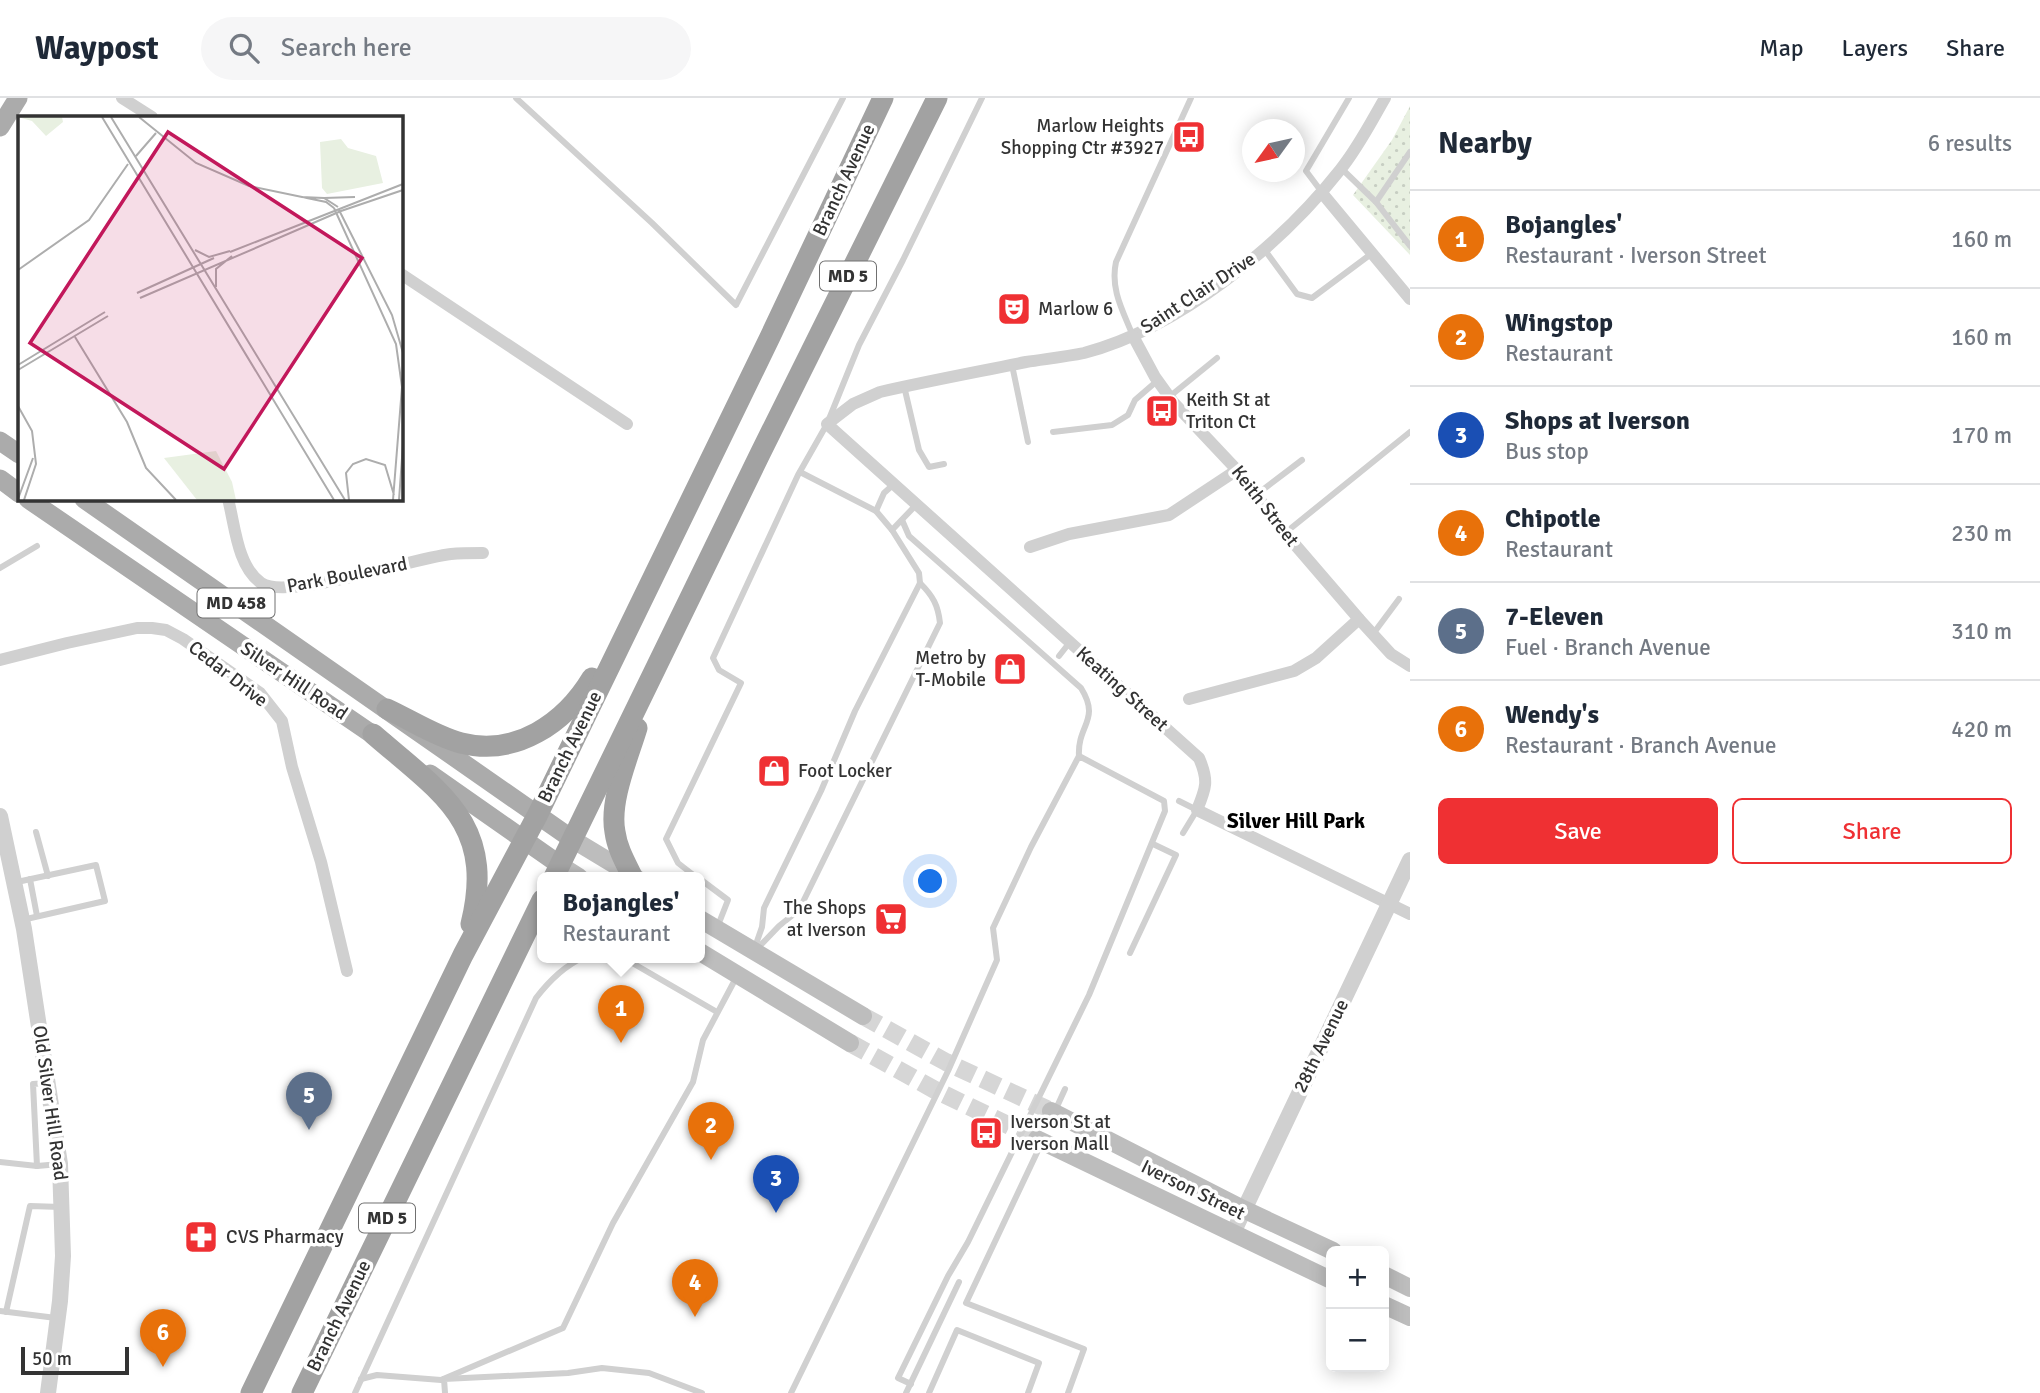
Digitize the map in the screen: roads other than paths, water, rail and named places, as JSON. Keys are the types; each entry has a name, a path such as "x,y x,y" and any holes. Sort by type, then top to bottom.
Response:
{"highway":[{"name":"Branch Avenue","path":"251,1393 463,955 538,814 883,98"},
{"path":"864,138 889,98"},
{"name":"MD 5","path":"557,871 937,98"},
{"path":"387,709 463,744 497,746 532,737 552,724 583,693 646,589"},
{"path":"631,872 619,850 613,818 627,761 659,659"},
{"path":"373,734 443,795 461,818 474,844 478,888 463,955"},
{"name":"Branch Avenue","path":"302,1393 537,910"},
{"path":"499,989 537,942"}],"main road":[{"path":"0,127 18,98"},
{"path":"0,441 18,453"},
{"path":"0,479 18,492"},
{"name":"Silver Hill Road","path":"28,500 373,734 523,840 557,871"},
{"name":"Silver Hill Road","path":"85,500 572,839"},
{"path":"572,839 628,872"},
{"path":"705,922 863,1016"},
{"path":"705,955 850,1043"},
{"name":"Iverson Street","path":"1052,1112 1243,1209 1326,1248"},
{"name":"Iverson Street","path":"1040,1140 1326,1278"},
{"path":"1389,1278 1410,1288"},
{"path":"1389,1307 1410,1317"}],"street":[{"path":"122,98 143,115"},
{"name":"Saint Clair Drive","path":"827,424 839,413 868,396 904,386 1083,353 1133,336 1182,308 1226,279 1264,249 1322,192 1342,169 1385,98"},
{"path":"1322,192 1410,299"},
{"path":"402,275 627,424"},
{"name":"Keith Street","path":"1133,336 1157,381 1169,397 1237,470 1285,533 1359,619 1391,654 1410,666"},
{"name":"Keating Street","path":"827,424 1199,758 1206,774 1206,788 1197,810"},
{"path":"1030,547 1069,534 1169,515 1237,470"},
{"name":"Park Boulevard","path":"228,500 246,566 256,578 279,589 307,587 452,554 483,553"},
{"path":"1189,699 1294,671 1316,658 1359,619"},
{"name":"Cedar Drive","path":"0,660 137,628 152,628 166,630 183,639 260,693 282,721 292,766 321,862 347,971"},
{"path":"1197,810 1410,914"},
{"name":"Old Silver Hill Road","path":"0,816 22,881 29,918 60,1164 63,1256 48,1393"},
{"name":"28th Avenue","path":"1233,1233 1410,860"}],"lane":[{"path":"516,98 652,223 736,305 843,98"},
{"path":"690,872 678,863 666,839 741,683 719,670 713,658 800,472 827,424 859,345 982,98"},
{"path":"1133,336 1116,297 1112,277 1115,262 1191,98"},
{"path":"1322,192 1306,171 1349,98"},
{"path":"1376,202 1410,152"},
{"path":"1342,169 1376,202 1410,246"},
{"path":"1264,249 1297,294 1312,298 1371,254"},
{"path":"1169,397 1217,358"},
{"path":"1012,365 1027,442"},
{"path":"1053,432 1112,425 1128,415 1135,400 1157,381"},
{"path":"904,386 919,450 929,467 944,464"},
{"path":"1285,533 1410,432"},
{"path":"1256,495 1302,460"},
{"path":"753,953 762,927 764,908 821,792 855,711 920,583 919,573 892,530 876,511 800,472"},
{"path":"876,511 884,493 894,484"},
{"path":"892,530 916,505"},
{"path":"791,1393 948,1072 998,960 993,928 1031,847 1079,756 1078,741 1089,721 1090,702 1081,688 909,536 902,520"},
{"path":"0,569 37,546"},
{"path":"753,953 779,926 799,911 940,624 939,609 933,596 920,583"},
{"path":"1373,634 1399,599"},
{"path":"1059,656 1070,642"},
{"path":"911,1384 898,1378 1089,995 1165,811 1164,801 1079,756"},
{"path":"1179,801 1197,810 1183,833"},
{"path":"36,832 48,876"},
{"path":"1129,953 1176,855 1153,844"},
{"path":"22,881 96,865 105,901 29,918"},
{"path":"705,883 728,901 716,930"},
{"path":"355,1393 536,998 548,982 572,963"},
{"path":"632,963 717,1012"},
{"path":"444,1379 563,1328 613,1223 693,1082 703,1040 737,975"},
{"path":"37,1166 33,1084 48,1083"},
{"path":"1052,1112 1065,1089"},
{"path":"1040,1140 966,1303 1084,1349 1068,1393"},
{"path":"0,1162 37,1166 60,1164"},
{"path":"58,1319 3,1311 30,1206 63,1207"},
{"path":"906,1393 959,1282"},
{"path":"929,1393 957,1330 1039,1363 1028,1393"},
{"path":"361,1379 377,1375 444,1379 568,1373 602,1368 649,1373 702,1393"},
{"path":"444,1379 445,1393"}],"tunnel":[{"path":"863,1016 946,1062 1051,1111"},
{"path":"850,1043 935,1090 1037,1139"}],"place":[{"name":"Marlow Heights Shopping Ctr #3927","path":"1189,137"},
{"name":"Marlow 6","path":"1014,309"},
{"name":"Keith St at Triton Ct","path":"1162,411"},
{"name":"Metro by T-Mobile","path":"1010,669"},
{"name":"Foot Locker","path":"774,771"},
{"name":"The Shops at Iverson","path":"891,919"},
{"name":"Bojangles'","path":"621,1043"},
{"name":"7-Eleven","path":"309,1130"},
{"name":"Iverson St at Iverson Mall","path":"986,1133"},
{"name":"Wingstop","path":"711,1160"},
{"name":"Shops at Iverson","path":"776,1213"},
{"name":"CVS Pharmacy","path":"201,1237"},
{"name":"Chipotle","path":"695,1317"},
{"name":"Wendy's","path":"163,1367"}],"district":[{"name":"Silver Hill Park","path":"1296,821"}]}
